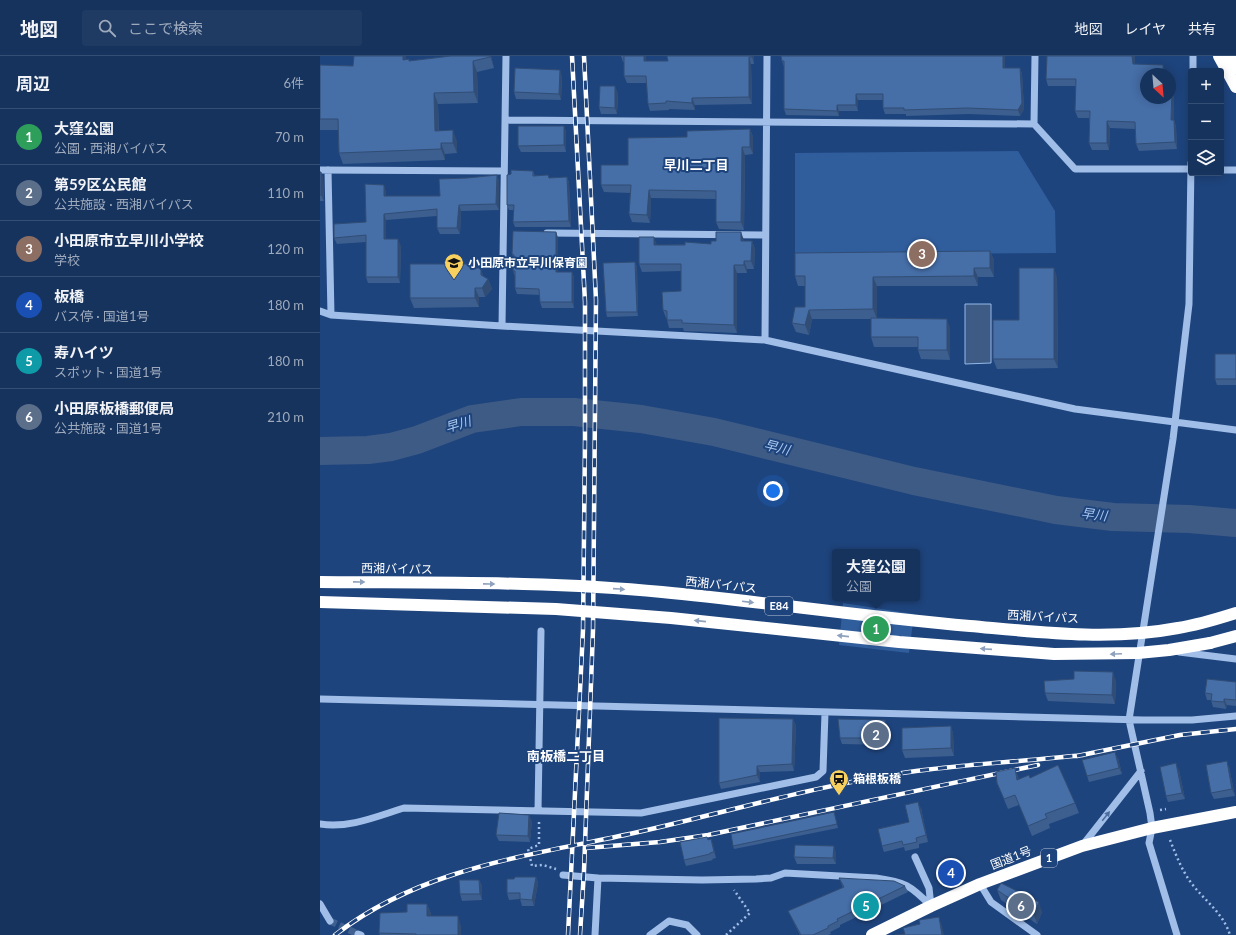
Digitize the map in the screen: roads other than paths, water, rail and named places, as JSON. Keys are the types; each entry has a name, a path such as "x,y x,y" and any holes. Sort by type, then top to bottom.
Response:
{"highway":[{"path":"1219,56 1236,87"},
{"path":"1230,56 1236,68"},
{"name":"西湘バイパス","path":"320,582 498,584 660,592 904,620 1045,632 1151,632 1184,627 1236,613"},
{"name":"E84","path":"320,602 556,609 670,618 899,642 1054,654 1138,653 1169,650 1210,643 1236,636"},
{"path":"1210,643 1229,646 1236,644"},
{"name":"国道1号","path":"872,935 890,930 931,906 980,884 1082,846 1152,828 1236,812"}],"street":[{"path":"502,326 506,56"},
{"path":"765,340 767,56"},
{"path":"1035,56 1034,124 1075,169 1188,169"},
{"path":"1193,56 1193,68"},
{"path":"505,120 1034,124"},
{"path":"331,315 324,170 504,171"},
{"path":"1224,170 1236,170"},
{"path":"1177,935 1149,843 1152,828 1130,720 1173,439 1189,304 1191,176"},
{"path":"503,232 511,233"},
{"path":"543,233 765,235"},
{"path":"320,311 331,315 765,340 1075,409 1236,430"},
{"path":"538,811 541,631"},
{"path":"1141,648 1236,659"},
{"path":"320,699 1130,720 1192,720 1236,716"},
{"path":"320,824 332,826 368,819 404,808 641,813 816,777 823,771 825,713"},
{"path":"1082,846 1141,771"},
{"path":"915,858 929,888 931,906"},
{"path":"564,876 726,880 771,878 785,873 890,880 911,886 931,906"},
{"path":"595,935 598,878"},
{"path":"980,884 991,902 1037,935"},
{"path":"320,904 330,921"},
{"path":"650,935 669,921 687,925 696,935"}],"waterway":[{"name":"早川","path":"320,451 368,450 391,447 417,440 472,419 521,412 574,412 641,419 714,432 914,481 1056,510 1113,517 1189,519 1236,523"}],"tunnel":[{"path":"330,921 358,934"}],"railway":[{"path":"568,935 583,630 585,440 585,302 572,56"},
{"path":"580,935 584,871 593,630 596,300 584,56"},
{"path":"1077,756 1180,735 1236,729"},
{"path":"335,935 369,912 404,894 441,879 516,857 634,833 845,783 916,771 1083,755"},
{"path":"586,848 660,842 708,835 1038,765"}],"place":[{"name":"小田原市立早川小学校","path":"922,254"},
{"name":"小田原市立早川保育園","path":"454,280"},
{"name":"大窪公園","path":"876,629"},
{"name":"第59区公民館","path":"876,735"},
{"name":"箱根板橋","path":"839,796"},
{"name":"板橋","path":"951,873"},
{"name":"寿ハイツ","path":"866,906"},
{"name":"小田原板橋郵便局","path":"1021,906"}],"district":[{"name":"早川二丁目","path":"696,165"},
{"name":"南板橋二丁目","path":"566,756"}]}
